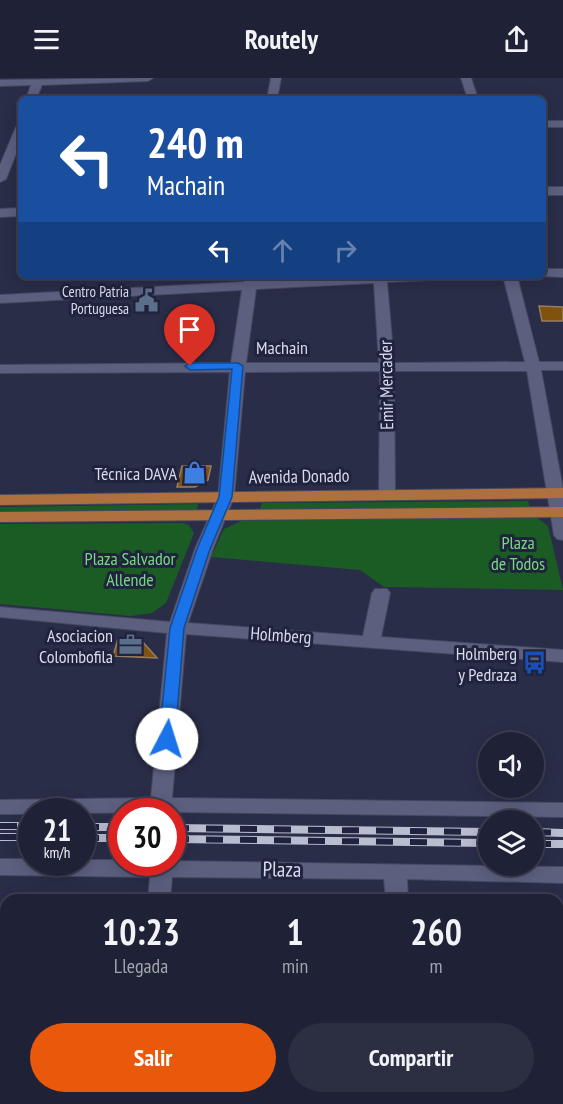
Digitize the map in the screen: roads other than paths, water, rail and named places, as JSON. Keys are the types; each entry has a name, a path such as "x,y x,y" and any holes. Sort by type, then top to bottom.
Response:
{"main road":[{"name":"Avenida Donado","path":"0,500 560,493"},
{"path":"0,517 561,512"}],"street":[{"path":"0,82 148,78"},
{"path":"273,96 276,78"},
{"path":"466,78 471,96"},
{"path":"32,96 38,80"},
{"path":"546,123 563,124"},
{"path":"0,143 18,142 0,179"},
{"path":"546,191 563,191"},
{"path":"0,213 18,212"},
{"path":"546,273 563,273"},
{"path":"0,299 250,281 315,279"},
{"name":"Emir Mercader","path":"380,279 387,367 387,494"},
{"path":"511,279 560,493 563,535"},
{"path":"162,798 177,628 204,549 226,497 238,366 250,281"},
{"name":"Machain","path":"0,369 563,366"},
{"path":"372,642 381,592"},
{"name":"Holmberg","path":"0,612 177,628 563,656"},
{"path":"186,805 563,810"},
{"path":"0,807 108,806"},
{"name":"Plaza","path":"0,867 108,868"},
{"name":"Plaza","path":"186,868 563,875"},
{"path":"395,871 397,894"},
{"path":"160,894 161,876"}],"railway":[{"path":"0,826 18,826"},
{"path":"96,827 108,827"},
{"path":"186,828 478,832"},
{"path":"544,832 563,833"},
{"path":"0,837 18,837"},
{"path":"96,838 108,838"},
{"path":"186,839 478,843"},
{"path":"544,844 563,844"}],"place":[{"name":"Centro Patria Portuguesa","path":"147,300"},
{"name":"Técnica DAVA","path":"195,473"},
{"name":"Asociacion Colombofila","path":"131,645"},
{"name":"Holmberg y Pedraza","path":"535,663"}],"park label":[{"name":"Plaza de Todos","path":"518,552"},
{"name":"Plaza Salvador Allende","path":"130,568"}]}
